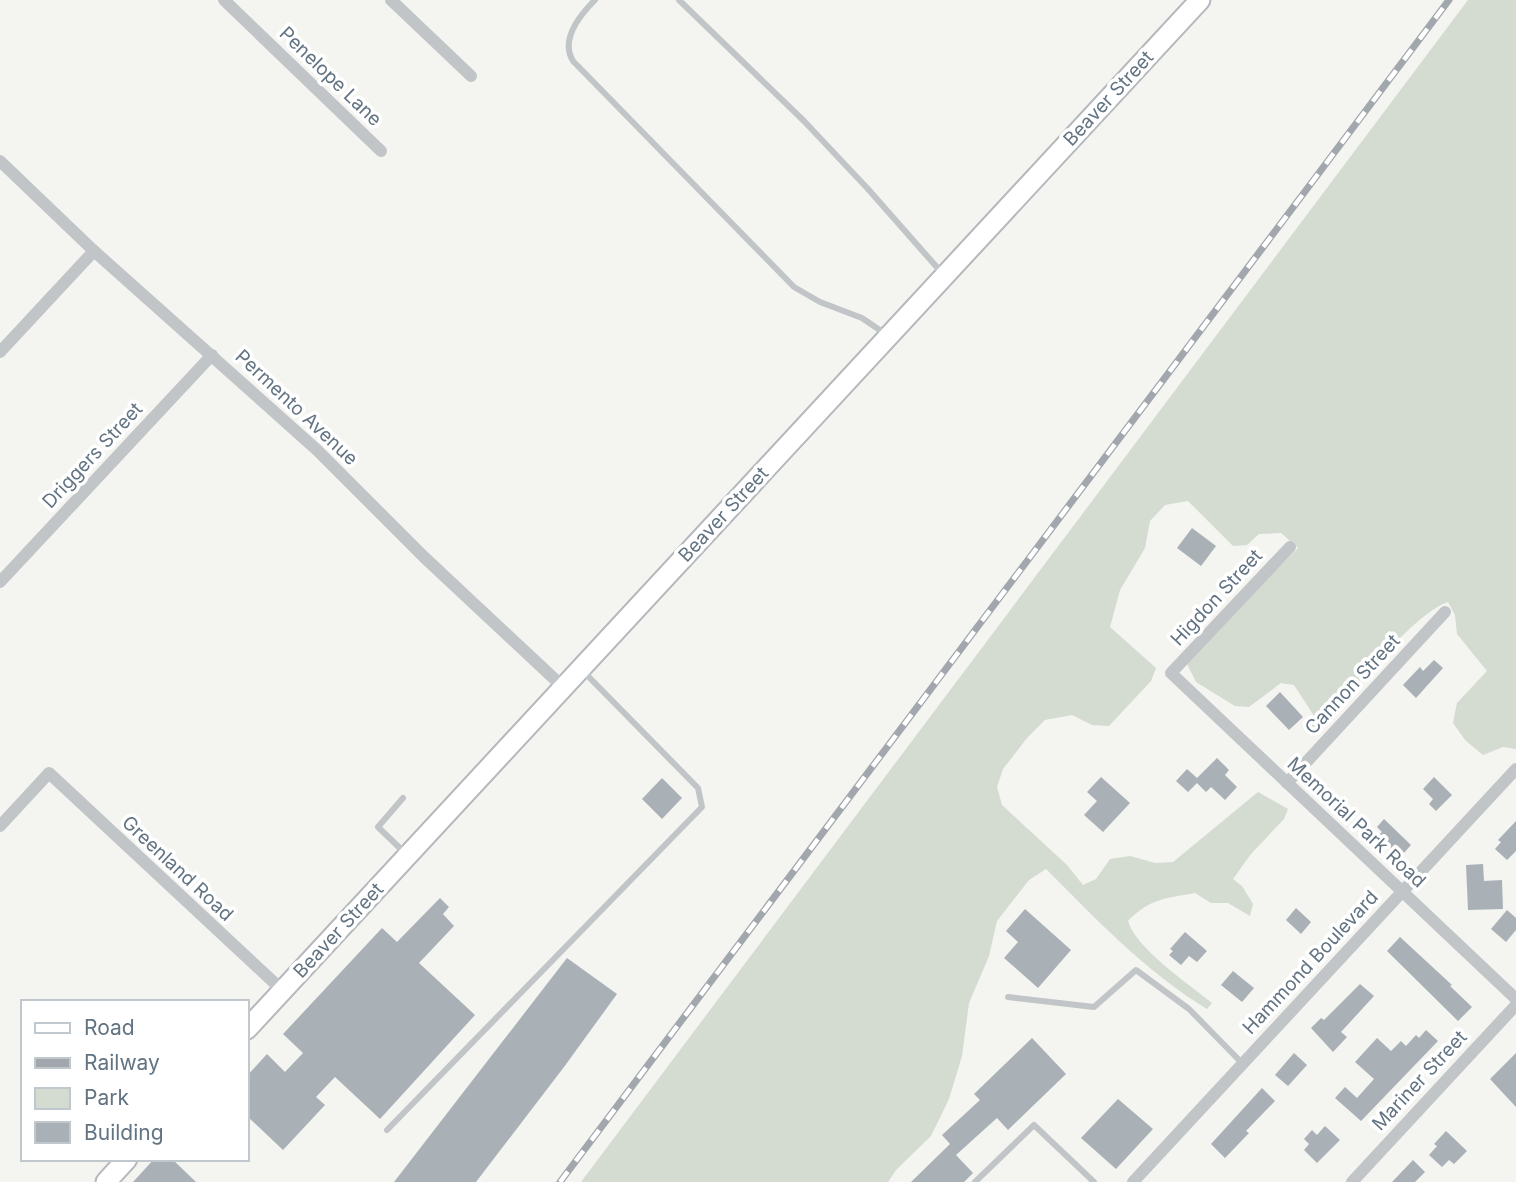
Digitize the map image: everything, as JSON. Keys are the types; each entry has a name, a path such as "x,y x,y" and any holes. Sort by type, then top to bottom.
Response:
{"main road":[{"name":"Beaver Street","path":"248,1028 1200,0"},
{"path":"106,1182 125,1161"}],"street":[{"name":"Penelope Lane","path":"225,0 381,151"},
{"path":"391,0 471,76"},
{"name":"Permento Avenue","path":"0,161 94,251 317,450 424,557 563,687"},
{"path":"0,352 94,251"},
{"name":"Driggers Street","path":"0,582 212,355"},
{"name":"Higdon Street","path":"1171,673 1290,547"},
{"name":"Cannon Street","path":"1287,783 1445,612"},
{"name":"Memorial Park Road","path":"1171,673 1516,999"},
{"name":"Hammond Boulevard","path":"1133,1182 1516,769"},
{"name":"Greenland Road","path":"0,826 49,773 282,990"},
{"name":"Mariner Street","path":"1352,1182 1516,1005"}],"lane":[{"path":"595,0 585,10 569,40 567,52 578,68 794,287 820,302 862,318 889,336"},
{"path":"679,0 813,131 944,276"},
{"path":"387,1130 702,807 698,788 580,669"},
{"path":"403,798 378,827 408,855"},
{"path":"1008,997 1094,1007 1136,970 1189,1009 1242,1063"},
{"path":"975,1182 1034,1125 1094,1182"}],"green space":[{"path":"1468,0 1516,0 1516,749 1503,747 1483,755 1465,740 1453,723 1457,703 1487,671 1457,634 1455,615 1448,602 1418,621 1324,722 1310,730 1314,716 1294,685 1281,683 1249,707 1235,706 1196,682 1186,662 1298,548 1281,533 1259,534 1247,545 1233,546 1188,501 1165,505 1150,521 1145,548 1120,590 1110,627 1156,668 1151,681 1109,726 1092,725 1072,715 1045,720 1003,769 997,787 1002,805 1067,865 1083,885 1096,879 1110,859 1130,856 1155,863 1173,862 1258,792 1288,809 1284,819 1251,854 1233,879 1242,886 1253,904 1250,916 1228,903 1211,903 1195,893 1151,904 1128,921 1141,943 1152,954 1212,1003 1207,1009 1142,961 1046,869 1029,880 997,921 989,956 969,1003 962,1056 949,1099 931,1136 896,1170 888,1182 581,1182"}],"building":[{"path":"1192,528 1216,546 1201,566 1177,548"},
{"path":"1434,660 1443,668 1416,698 1403,685 1420,667 1423,671"},
{"path":"1280,692 1303,717 1289,730 1266,706"},
{"path":"1217,758 1229,770 1225,775 1237,787 1225,800 1211,787 1206,792 1197,783 1188,792 1176,781 1187,769 1197,778"},
{"path":"1101,777 1130,803 1103,832 1084,815 1097,801 1087,792"},
{"path":"1434,777 1452,795 1436,811 1429,804 1433,799 1423,789"},
{"path":"662,778 682,798 662,819 642,799"},
{"path":"1384,819 1411,845 1403,854 1400,851 1397,854 1387,845 1382,850 1372,841 1382,832 1377,827"},
{"path":"1516,821 1516,851 1507,860 1495,849 1501,842 1498,840"},
{"path":"1483,864 1484,881 1502,880 1503,909 1468,910 1466,865"},
{"path":"440,898 449,907 443,914 454,926 419,963 475,1015 380,1119 335,1077 316,1097 325,1105 283,1150 248,1117 248,1075 267,1054 285,1072 303,1053 283,1034 382,928 397,942"},
{"path":"1296,908 1311,922 1301,934 1286,920"},
{"path":"1025,909 1071,950 1038,988 1004,958 1018,942 1006,931"},
{"path":"1507,910 1516,918 1516,930 1506,942 1491,929"},
{"path":"1185,932 1207,951 1197,962 1189,956 1181,965 1169,955 1173,951 1170,949"},
{"path":"1400,937 1472,1007 1458,1021 1387,951"},
{"path":"567,958 617,994 476,1182 394,1182"},
{"path":"1233,971 1254,988 1242,1002 1221,985"},
{"path":"1360,984 1374,996 1341,1032 1347,1037 1333,1052 1311,1028 1321,1018 1324,1020"},
{"path":"1426,1030 1438,1041 1361,1121 1335,1098 1345,1087 1357,1098 1374,1079 1355,1062 1377,1038 1391,1051 1401,1041 1406,1046 1416,1035 1419,1038"},
{"path":"1032,1038 1066,1074 1008,1130 997,1118 956,1155 973,1173 964,1182 911,1182 950,1144 942,1135 980,1100 974,1094"},
{"path":"1294,1053 1307,1065 1288,1086 1275,1075"},
{"path":"1516,1053 1516,1107 1490,1079"},
{"path":"1262,1088 1275,1101 1225,1158 1211,1144"},
{"path":"1118,1099 1153,1129 1116,1169 1081,1138"},
{"path":"1325,1126 1340,1140 1317,1163 1304,1150 1309,1144 1304,1139 1312,1130 1317,1135"},
{"path":"1446,1131 1467,1151 1454,1164 1449,1160 1442,1167 1429,1155 1437,1146 1434,1144"},
{"path":"1413,1160 1425,1172 1415,1182 1392,1182"},
{"path":"152,1161 174,1161 196,1182 133,1182"}],"railway":[{"path":"560,1182 1449,0"}]}
